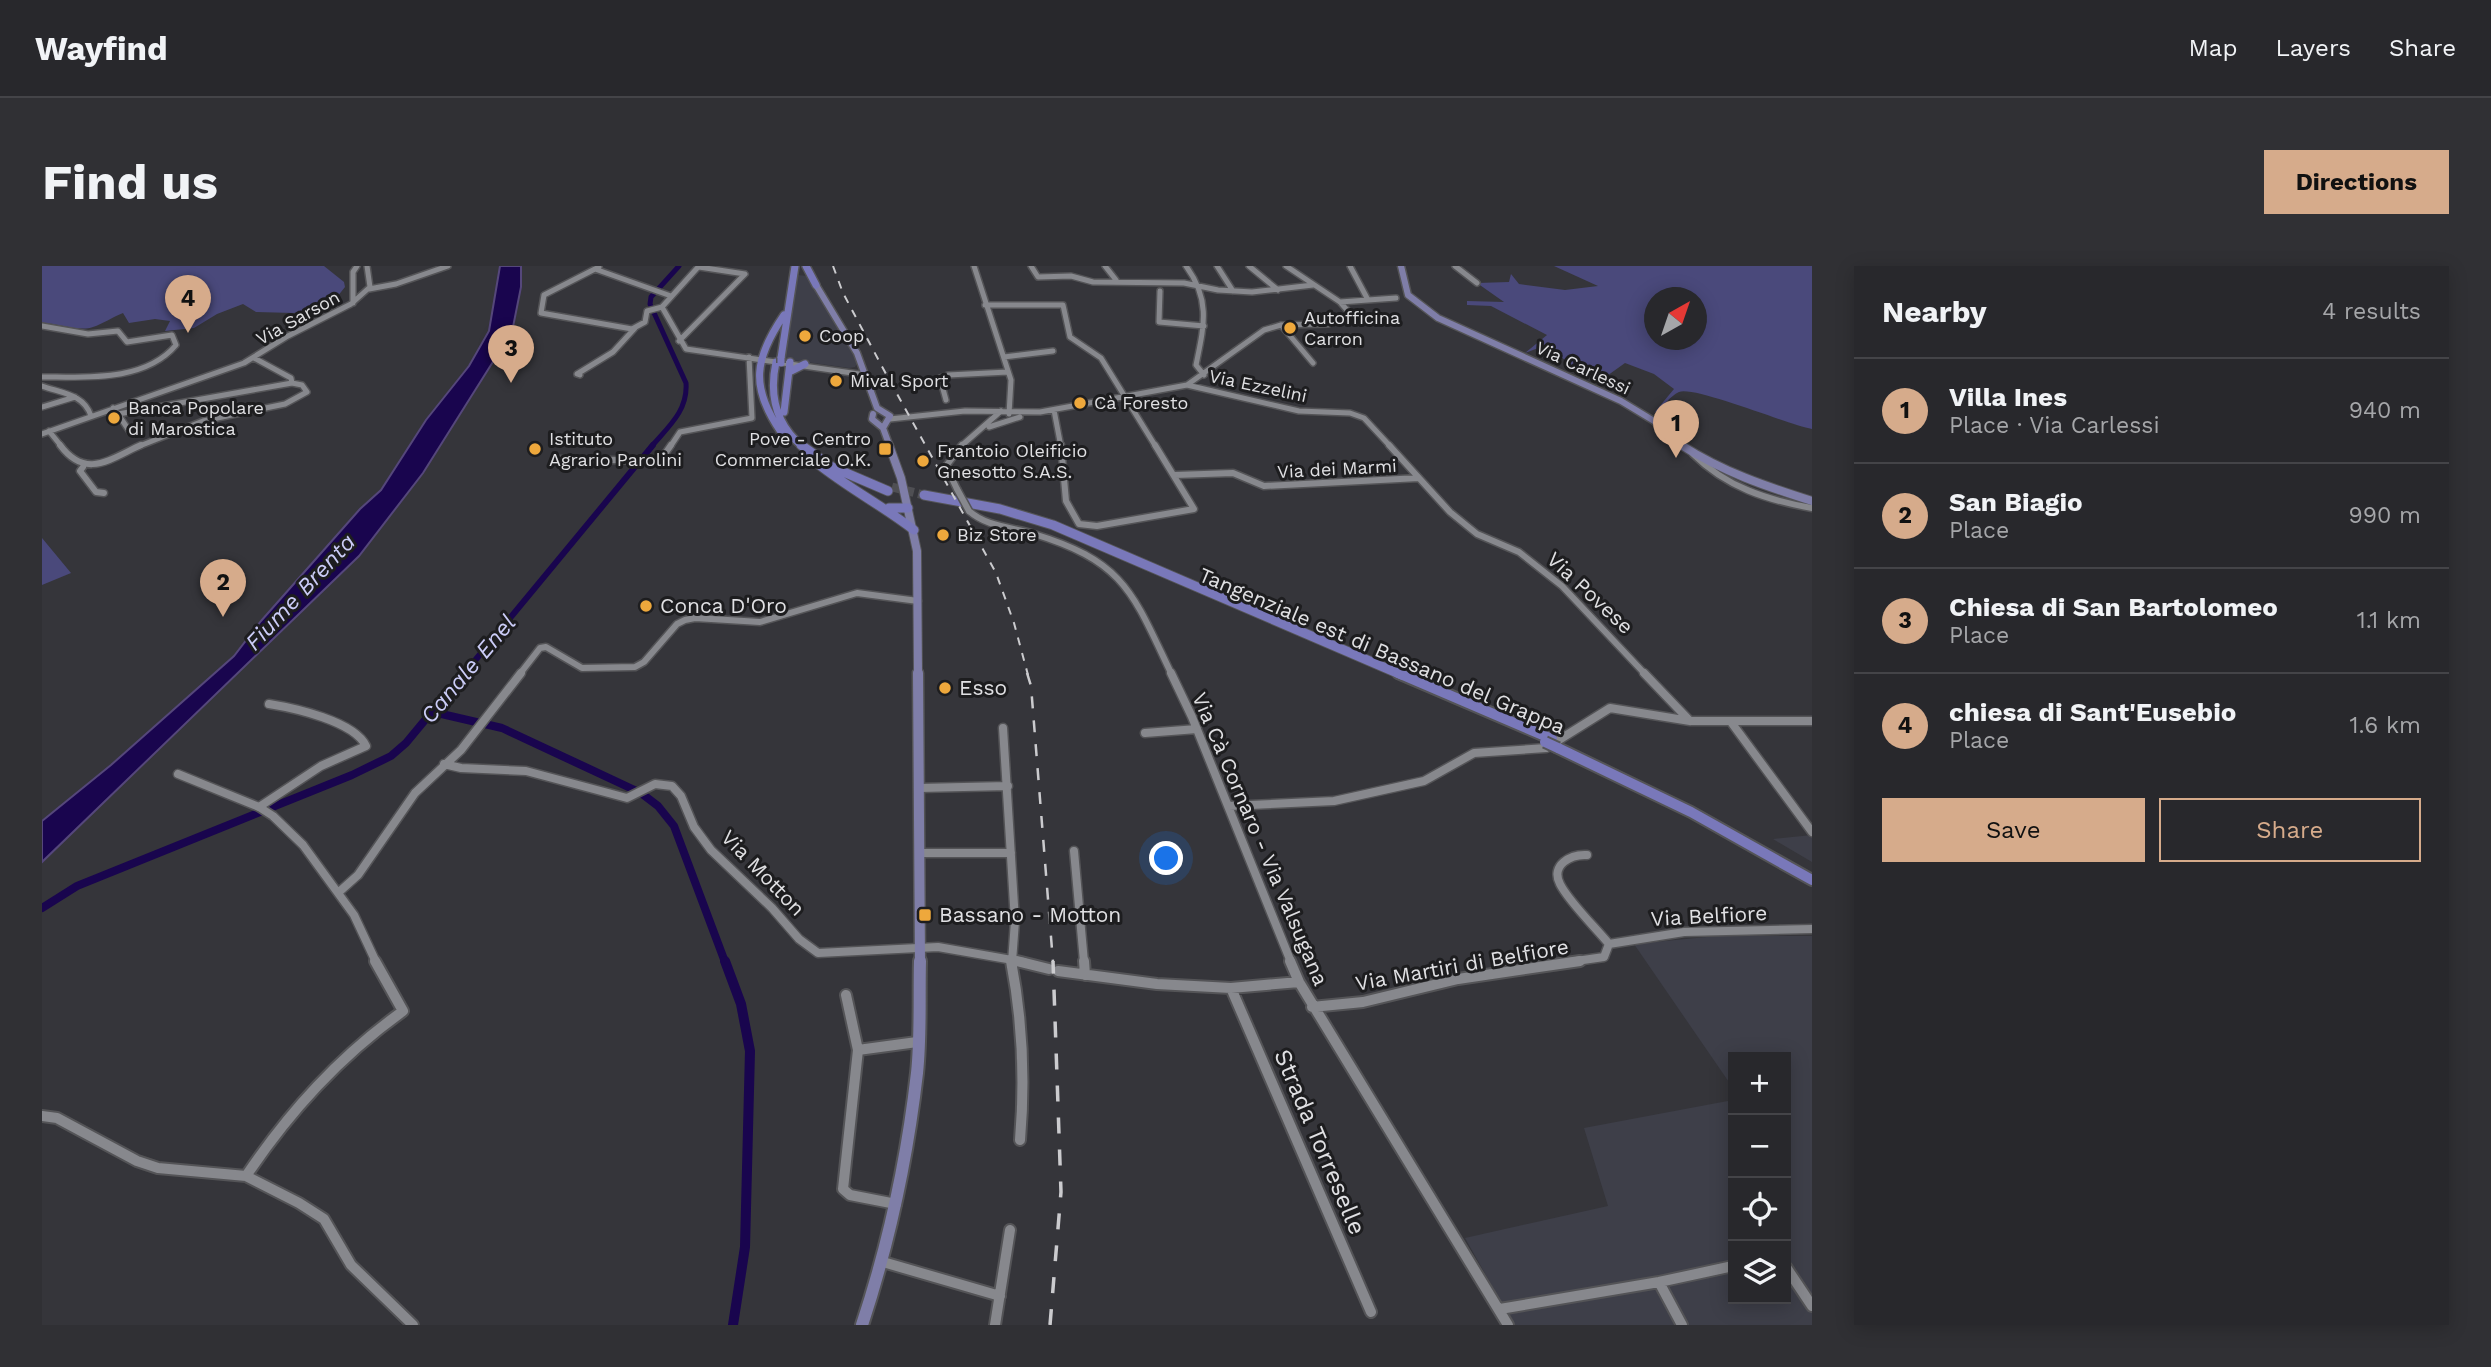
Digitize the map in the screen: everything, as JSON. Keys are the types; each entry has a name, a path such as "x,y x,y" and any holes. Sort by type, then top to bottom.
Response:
{"highway":[{"path":"784,315 760,358 758,367 765,409 788,439 849,476 890,489 824,455 797,431 785,412 779,391 784,315 795,266"},
{"path":"795,266 781,360 772,390 776,410 782,422 820,468 884,506 914,530"},
{"path":"806,266 816,285"},
{"path":"781,360 791,371"},
{"path":"791,371 805,364"},
{"path":"785,412 791,371"},
{"name":"Tangenziale est di Bassano del Grappa","path":"922,497 1028,522 1311,639 1555,743 1693,806 1812,873"},
{"path":"884,506 894,509 908,508"},
{"name":"Tangenziale est di Bassano del Grappa","path":"1555,743 1691,812 1812,880"}],"main road":[{"path":"1401,266 1409,297"},
{"path":"816,285 866,373 882,417 914,530 918,601 917,1071 896,1204 883,1262 862,1325"},
{"name":"Via Carlessi","path":"1409,297 1449,323 1621,401 1654,421 1710,464 1742,480 1812,501"}],"street":[{"path":"353,303 356,266"},
{"name":"Via Sarson","path":"116,411 228,370 353,303 369,289 368,266"},
{"path":"369,289 396,284 448,266"},
{"path":"580,375 577,374 613,352 635,328 645,322 647,311 659,308 699,266 745,274 679,341"},
{"path":"974,266 1004,357 1012,393 1008,405 1009,414 1003,422"},
{"path":"1031,266 1038,277 1071,276 1093,282 1115,280 1184,283 1233,291 1278,290 1313,285"},
{"path":"1105,266 1115,280"},
{"path":"1186,266 1201,286 1205,298 1204,326 1196,365 1205,375"},
{"path":"1217,266 1233,291"},
{"path":"1249,266 1278,290"},
{"path":"882,417 965,411 1009,414 1040,412 1187,385 1205,375 1253,337 1281,325 1318,325 1347,317 1348,312 1340,302 1289,266"},
{"path":"1350,266 1367,298"},
{"path":"1455,266 1477,283"},
{"path":"635,328 615,327 541,313 544,295 598,267 652,291 671,296"},
{"path":"1160,291 1159,322 1204,326"},
{"path":"1340,302 1409,297"},
{"path":"985,306 1063,305 1070,337 1101,358 1194,506 1192,510 1097,526 1079,524 1066,501 1060,434 1054,410"},
{"path":"659,308 686,349 866,373"},
{"path":"1281,325 1313,363"},
{"path":"42,326 88,334 118,331 127,342 172,335 176,345 163,361 134,370 74,377 42,377"},
{"path":"1004,357 1053,351"},
{"path":"559,459 660,461 680,432 752,418 749,357"},
{"path":"254,358 291,378 292,383"},
{"path":"842,371 870,385"},
{"path":"946,400 940,378 947,375 1008,372"},
{"path":"292,383 306,388 307,392 299,399 208,420 83,467 76,464 46,432 91,416 116,411 292,383"},
{"name":"Via Ezzelini","path":"1187,385 1218,390 1245,400 1299,411 1350,413 1364,418"},
{"path":"42,386 88,404 91,416"},
{"path":"42,407 75,397"},
{"path":"986,428 1008,405"},
{"path":"116,411 130,432"},
{"path":"986,428 1040,412"},
{"name":"Via Povese","path":"1364,418 1419,478 1477,534 1518,552 1562,586 1690,721"},
{"name":"Via Cà Cornaro - Via Valsugana","path":"986,428 950,457 946,466 957,489 970,511 980,521 1035,534 1093,557 1119,577 1135,598 1197,729 1299,982 1508,1325"},
{"path":"1691,452 1706,469 1740,487 1812,508"},
{"path":"83,467 80,471 96,492 104,493"},
{"name":"Via dei Marmi","path":"1175,475 1233,473 1264,486 1419,478"},
{"path":"339,892 358,876 415,793 461,750 540,648 545,647 582,667 635,667 644,662 677,624 685,620 695,618 760,622 857,593 918,601"},
{"path":"259,807 321,766 366,746 357,736 314,713 269,704"},
{"path":"1229,806 1334,802 1424,781 1474,753 1546,748 1610,708 1690,721 1812,721"},
{"path":"1731,722 1812,832"},
{"path":"1003,728 1015,921 1011,959 1018,998 1023,1117 1020,1140"},
{"path":"1144,733 1197,729"},
{"name":"Via Motton","path":"443,764 461,768 527,771 564,783 631,797 643,787 663,783 679,791 694,827 729,870 773,908 811,950 833,953 919,948"},
{"path":"178,774 259,807 273,816 303,845 354,915 370,955 394,991 403,1011 356,1044 326,1073 246,1176"},
{"path":"919,788 1008,786"},
{"path":"1074,851 1085,975"},
{"path":"919,853 1012,853"},
{"path":"1587,855 1569,856 1563,861 1557,872 1559,883 1609,944"},
{"name":"Via Belfiore","path":"1609,944 1633,938 1679,933 1812,929"},
{"name":"Via Martiri di Belfiore","path":"1312,1007 1363,1002 1458,979 1604,957 1609,944"},
{"path":"919,948 938,947 1011,959 1053,970 1157,984 1231,988 1299,982"},
{"name":"Strada Torreselle","path":"1231,988 1371,1312"},
{"path":"846,995 858,1050 843,1189 849,1195 896,1204"},
{"path":"858,1050 918,1042"},
{"path":"42,1116 57,1118 137,1161 158,1168 246,1176 299,1203 324,1219 351,1265 413,1325"},
{"path":"995,1325 1010,1230"},
{"path":"883,1262 1000,1296"},
{"path":"1500,1310 1728,1267"},
{"path":"1791,1274 1812,1306"},
{"path":"1659,1282 1682,1325"}],"shaded area":[{"path":"42,266 324,266 344,282 345,287 333,302 294,313 256,312 243,304 217,314 194,328 165,331 170,321 155,319 129,323 123,313 97,326 81,328 42,323"},
{"path":"1554,266 1812,266 1812,429 1688,392 1679,392 1654,413 1674,389 1654,374 1625,363 1604,378 1569,364 1556,352 1541,347 1525,353 1547,335 1491,306 1467,305 1467,301 1504,302 1477,283 1509,282 1511,274 1519,284 1565,290 1598,286"},
{"path":"798,275 807,276 858,362 855,367 785,359"},
{"path":"42,538 71,573 42,585"},
{"path":"1812,835 1812,862 1773,839"},
{"path":"1717,936 1812,936 1812,1325 1514,1325 1465,1238 1608,1206 1584,1128 1728,1101 1728,1304 1791,1304 1791,1052 1728,1052 1728,1081 1634,944"}],"water":[{"name":"Fiume Brenta","path":"500,266 521,266 521,287 513,327 423,473 359,556 42,862 42,821 111,765 234,656 261,621 360,509 381,490 426,420 469,366 489,331"}],"waterway":[{"name":"Canale Enel","path":"651,447 676,418 686,393 686,383 650,304 651,297 679,266"},
{"name":"Canale Enel","path":"463,675 653,445"},
{"name":"Canale Enel","path":"42,908 77,886 352,775 391,756 406,743 464,673"},
{"path":"433,712 502,728 641,793 658,806 674,826 725,962"},
{"path":"725,961 741,1004 750,1051 745,1247 733,1325"}],"tunnel":[{"path":"892,487 924,495"}],"railway":[{"path":"833,266 843,293 886,374 996,573 1014,623 1028,675"},
{"path":"1027,673 1031,686 1053,962"},
{"path":"1050,1325 1061,1192 1053,961"}],"place":[{"name":"Autofficina Carron","path":"1290,328"},
{"name":"chiesa di Sant'Eusebio","path":"188,333"},
{"name":"Coop","path":"805,336"},
{"name":"Mival Sport","path":"836,381"},
{"name":"Chiesa di San Bartolomeo","path":"511,383"},
{"name":"Cà Foresto","path":"1080,403"},
{"name":"Banca Popolare di Marostica","path":"114,418"},
{"name":"Istituto Agrario Parolini","path":"535,449"},
{"name":"Pove - Centro Commerciale O.K.","path":"885,449"},
{"name":"Villa Ines","path":"1676,458"},
{"name":"Frantoio Oleificio Gnesotto S.A.S.","path":"923,461"},
{"name":"Biz Store","path":"943,535"},
{"name":"Conca D'Oro","path":"646,606"},
{"name":"San Biagio","path":"223,617"},
{"name":"Esso","path":"945,688"},
{"name":"Bassano - Motton","path":"925,915"}]}
